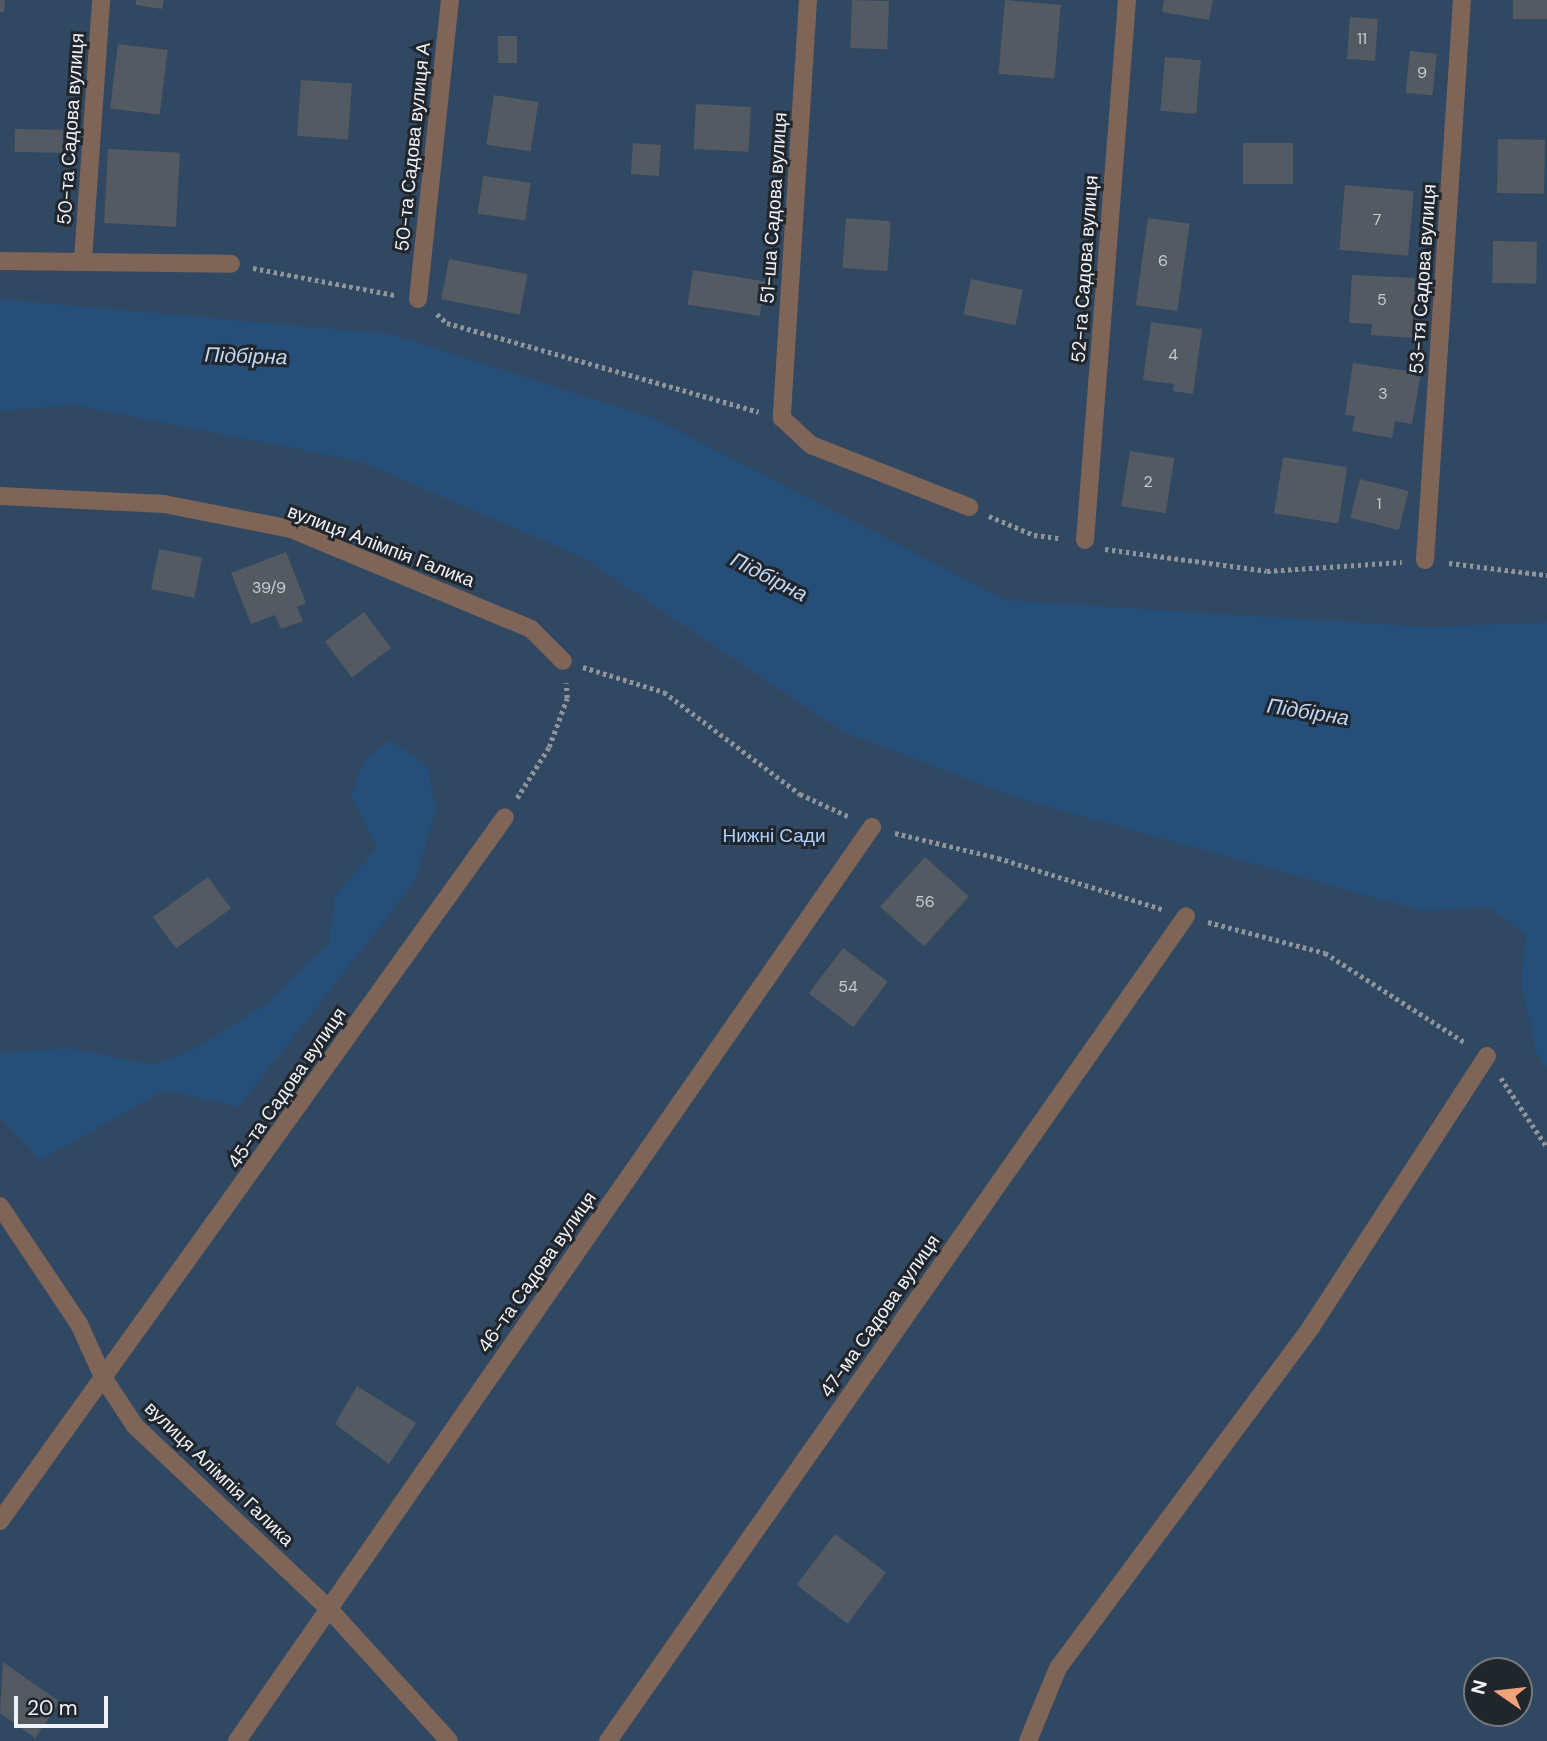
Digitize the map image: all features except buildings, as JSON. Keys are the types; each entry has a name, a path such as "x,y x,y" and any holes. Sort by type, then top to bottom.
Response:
{"street":[{"name":"50-та Садова вулиця","path":"83,260 101,0"},
{"name":"50-та Садова вулиця А","path":"418,299 450,0"},
{"name":"51-ша Садова вулиця","path":"782,418 808,0"},
{"name":"52-га Садова вулиця","path":"1085,540 1127,0"},
{"name":"53-тя Садова вулиця","path":"1425,560 1462,0"},
{"path":"0,261 231,264"},
{"path":"782,418 811,445 969,507"},
{"name":"вулиця Алімпія Галика","path":"0,496 164,504 291,529 531,629 563,661"},
{"name":"45-та Садова вулиця","path":"0,1521 505,817"},
{"name":"46-та Садова вулиця","path":"237,1741 872,827"},
{"name":"47-ма Садова вулиця","path":"608,1741 1186,916"},
{"path":"1028,1741 1058,1668 1311,1327 1487,1056"},
{"name":"вулиця Алімпія Галика","path":"0,1206 79,1324 104,1379 135,1426 329,1609 449,1741"}],"path":[{"path":"231,264 418,299 447,323 782,418"},
{"path":"969,507 1034,534 1085,540 1114,554 1267,571 1425,560 1547,575"},
{"path":"505,817 549,747 567,698 563,661 664,692 800,794 872,827 998,858 1186,916 1325,953 1487,1056 1547,1147"}],"green space":[{"name":"Нижні Сади","path":"0,0 1547,0 1547,1741 0,1741"}],"water":[{"name":"Підбірна","path":"0,299 390,334 653,418 1006,600 1430,627 1547,622 1547,1068 1536,1053 1521,983 1526,935 1488,907 1423,911 1017,798 841,731 581,557 359,461 74,405 0,411"},
{"path":"389,740 427,765 436,809 415,882 239,1107 165,1090 41,1160 0,1118 0,1053 68,1048 153,1064 192,1050 265,1005 329,943 335,894 377,848 351,795 363,762"}]}
